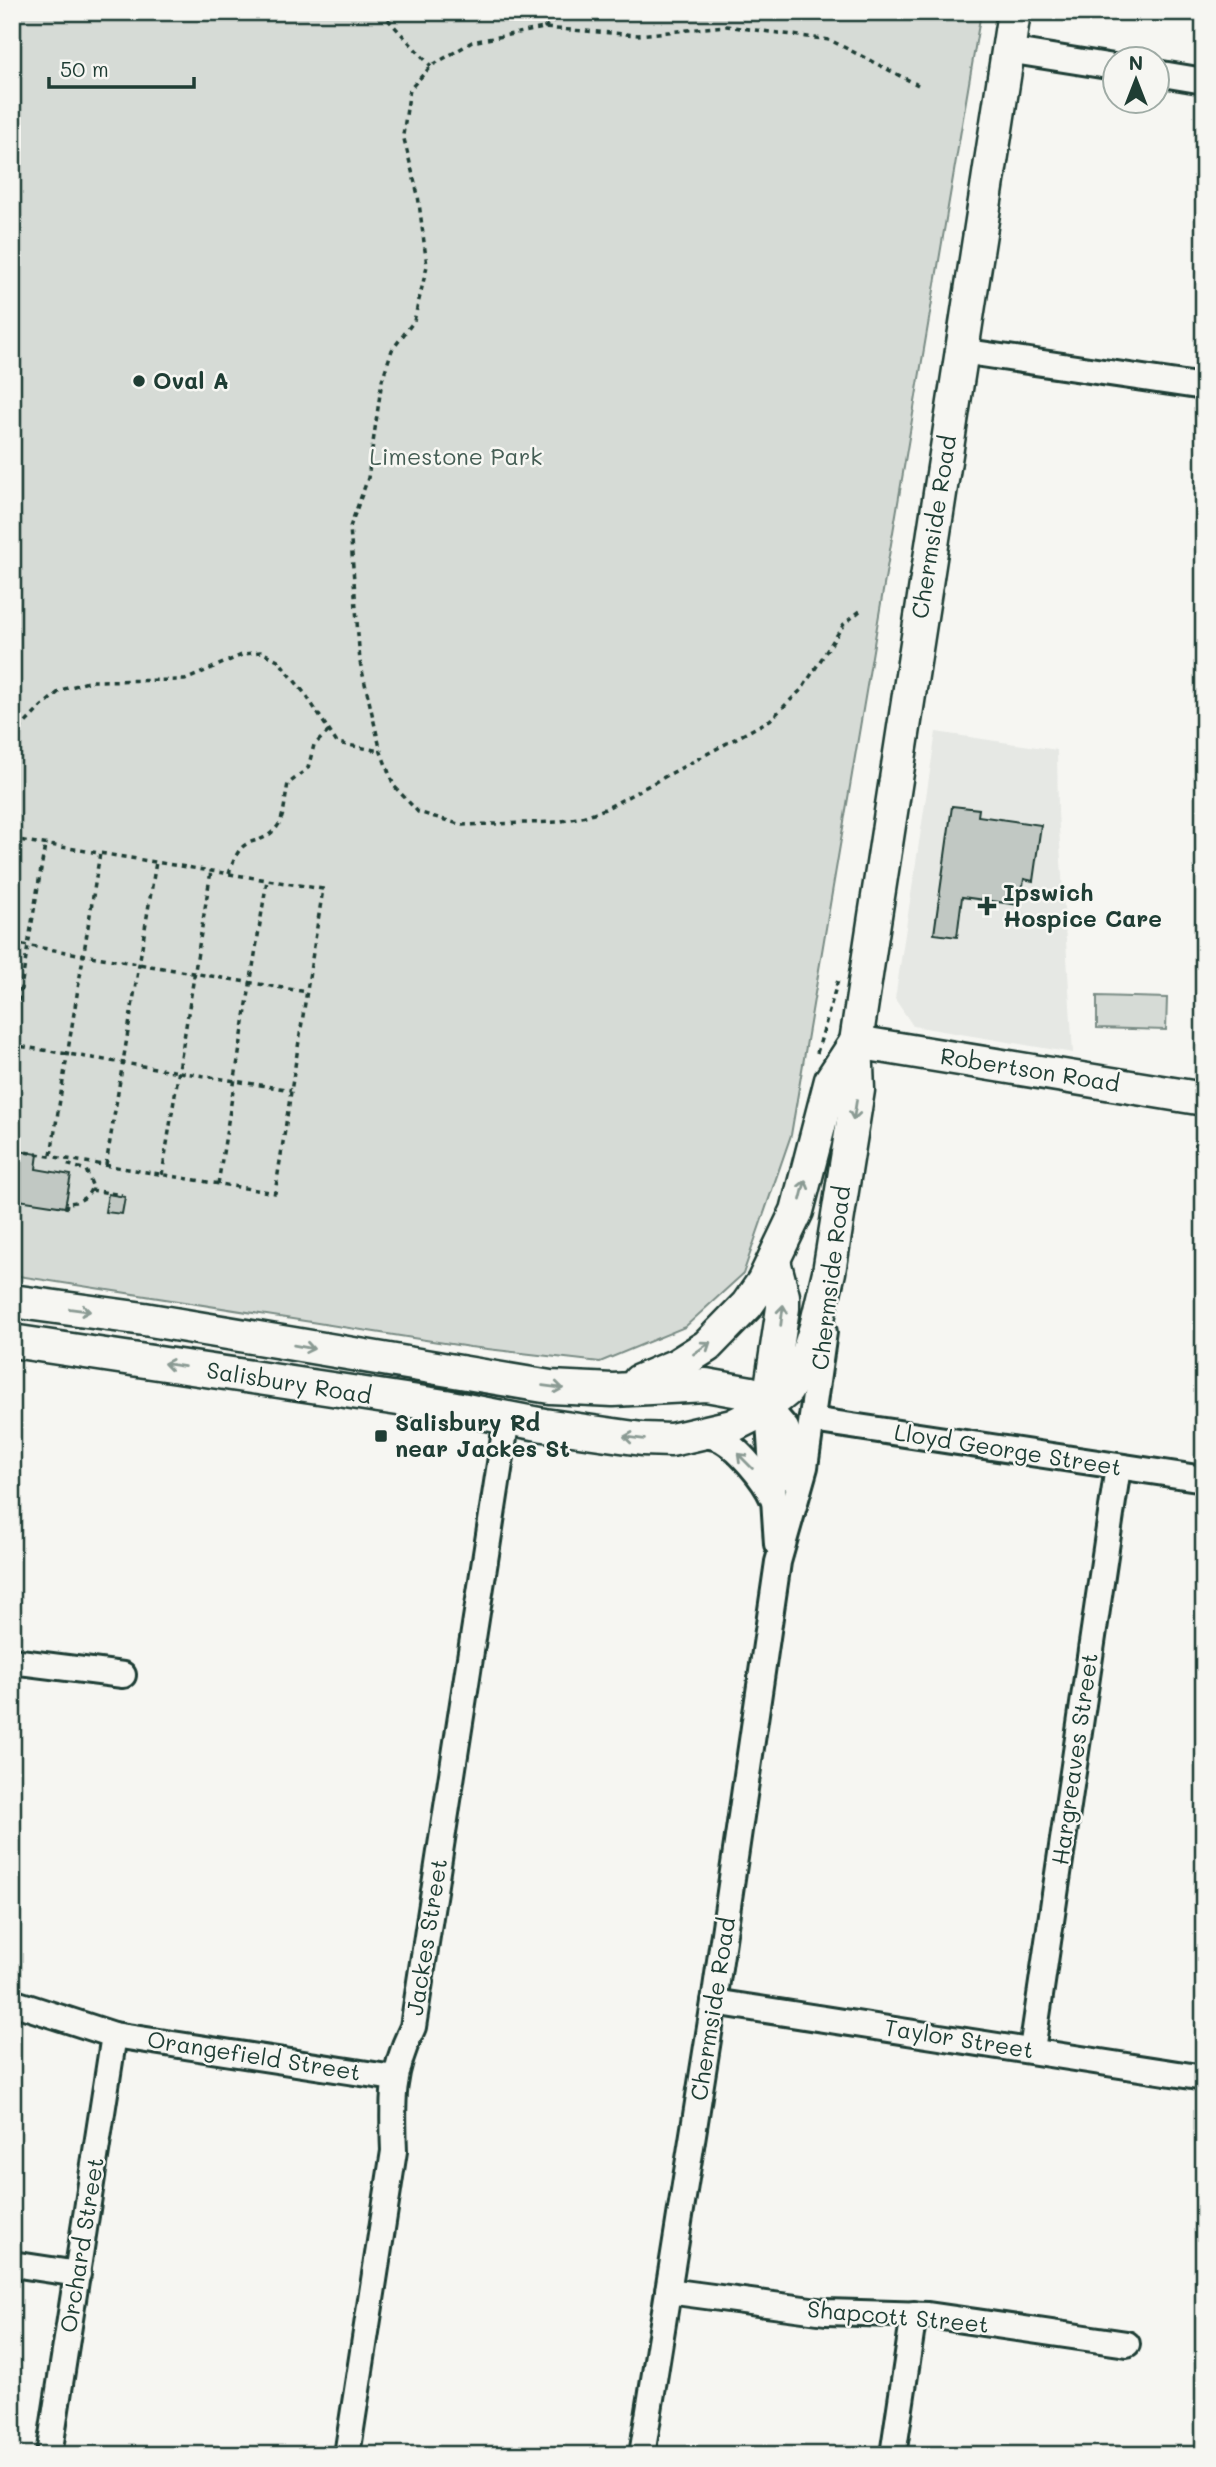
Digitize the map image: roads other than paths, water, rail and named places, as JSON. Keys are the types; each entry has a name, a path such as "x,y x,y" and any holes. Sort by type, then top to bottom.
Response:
{"main road":[{"name":"Chermside Road","path":"829,1272 858,1090 856,1042 1014,12"},
{"name":"Chermside Road","path":"768,1407 783,1308 776,1257 797,1211 831,1080 856,1042"},
{"name":"Robertson Road","path":"856,1042 1204,1099"},
{"name":"Salisbury Road","path":"594,1390 659,1374 707,1346 747,1305 776,1257"},
{"name":"Salisbury Road","path":"12,1341 642,1439 671,1440 732,1426 768,1407 787,1390 807,1356 829,1272"},
{"name":"Salisbury Road","path":"12,1301 144,1319 550,1387 594,1390 706,1385 751,1393 768,1407"},
{"path":"507,1418 514,1382"}],"street":[{"path":"1008,50 1100,65"},
{"path":"1170,76 1204,81"},
{"path":"961,351 1204,387"},
{"name":"Chermside Road","path":"783,1508 805,1467 822,1353 829,1272"},
{"name":"Chermside Road","path":"642,2455 715,2002 778,1562 783,1508 774,1472 768,1407"},
{"name":"Jackes Street","path":"346,2455 394,2151 394,2078 401,2052 413,2027 507,1418"},
{"name":"Lloyd George Street","path":"812,1420 1204,1479"},
{"path":"701,1434 719,1439 732,1448 758,1475 783,1508"},
{"name":"Hargreaves Street","path":"1032,2050 1118,1467"},
{"path":"12,1661 123,1675"},
{"name":"Orangefield Street","path":"12,2002 114,2035 394,2078"},
{"name":"Taylor Street","path":"715,2002 1204,2078"},
{"name":"Orchard Street","path":"49,2455 114,2035"},
{"path":"12,2264 78,2274"},
{"name":"Shapcott Street","path":"668,2291 827,2312 914,2314 1127,2344"},
{"path":"893,2455 914,2314"}],"place":[{"name":"Oval A","path":"139,381"},
{"name":"Ipswich Hospice Care","path":"987,906"},
{"name":"Salisbury Rd near Jackes St","path":"381,1436"}],"park label":[{"name":"Limestone Park","path":"456,457"}]}
